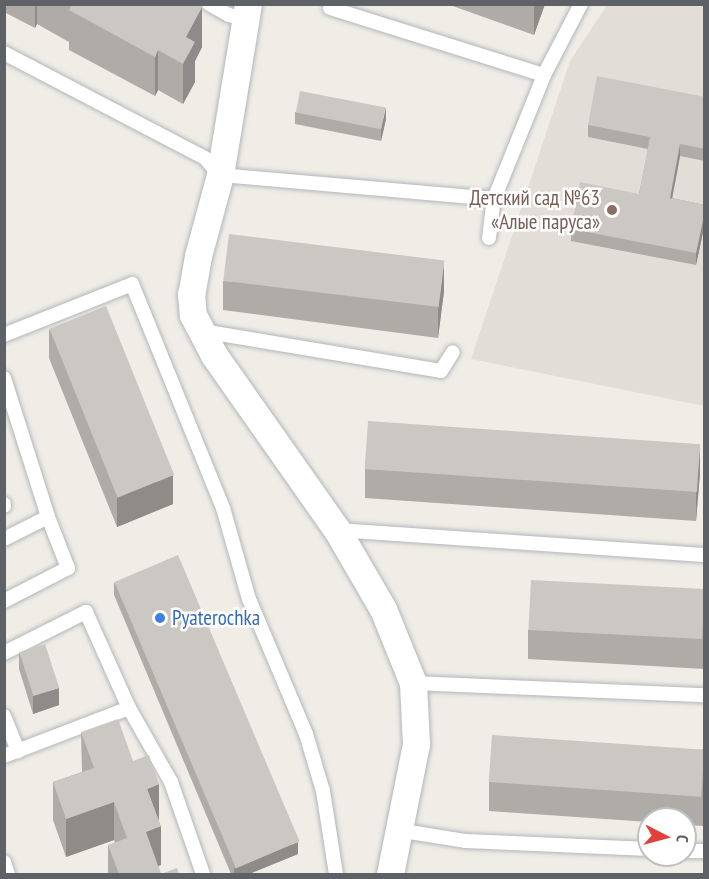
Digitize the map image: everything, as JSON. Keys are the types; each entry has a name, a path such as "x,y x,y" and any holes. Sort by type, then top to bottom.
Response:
{"street":[{"path":"247,12 220,175 198,256 191,294 193,315 199,331 337,530 383,609 413,683 416,744 390,874"}],"lane":[{"path":"209,4 229,15 247,12"},
{"path":"489,238 495,199 544,75 581,4"},
{"path":"330,8 544,75"},
{"path":"4,53 205,158 220,175 495,199"},
{"path":"4,335 132,284 223,508 249,599 306,735 323,791 336,874"},
{"path":"199,331 441,371 453,352"},
{"path":"4,378 48,516 68,568 4,601"},
{"path":"4,539 48,516"},
{"path":"337,530 705,555"},
{"path":"4,653 86,612 129,708 171,782 203,874"},
{"path":"413,683 705,695"},
{"path":"4,756 129,708"},
{"path":"4,716 18,751"},
{"path":"397,830 466,841 637,848"},
{"path":"4,862 8,874"}],"shaded area":[{"name":"Детский сад №63 «Алые паруса»","path":"607,5 704,5 704,406 471,359 570,61"}],"building":[{"path":"72,4 198,4 202,7 186,37 195,42 183,64 158,50 155,57 69,10"},
{"path":"597,76 705,97 705,149 680,144 670,198 705,205 696,253 571,229 580,182 639,194 650,137 588,125"},
{"path":"300,91 385,108 381,129 296,113"},
{"path":"229,234 444,260 439,307 223,281"},
{"path":"106,306 174,475 118,498 49,329"},
{"path":"368,421 700,444 697,492 365,469"},
{"path":"178,555 300,841 236,868 114,582"},
{"path":"531,580 704,589 702,639 528,630"},
{"path":"45,644 59,688 34,696 19,652"},
{"path":"118,719 133,761 149,755 159,784 147,789 161,826 146,832 161,874 119,874 108,845 127,838 114,802 66,819 53,782 94,768 81,732"},
{"path":"492,735 704,750 701,797 489,782"},
{"path":"177,868 179,874 161,874"}],"place":[{"name":"Детский сад №63 «Алые паруса»","path":"612,210"},
{"name":"Pyaterochka","path":"160,618"}]}
